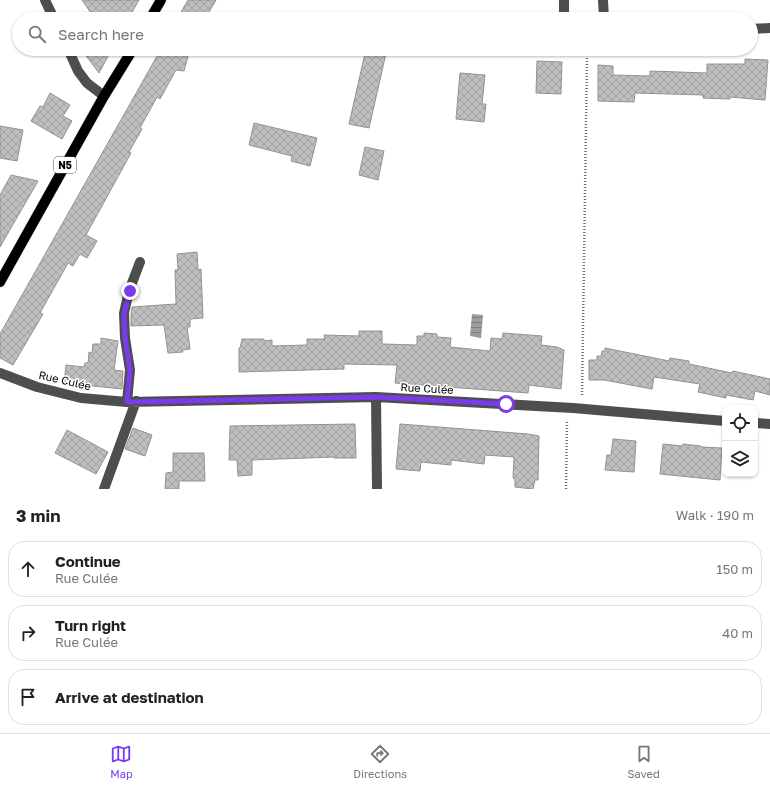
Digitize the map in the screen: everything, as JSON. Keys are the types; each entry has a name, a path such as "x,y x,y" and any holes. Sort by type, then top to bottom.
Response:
{"main road":[{"path":"154,12 161,0"},
{"name":"N5","path":"0,282 128,56"}],"street":[{"path":"45,0 51,12"},
{"path":"564,0 564,12"},
{"path":"604,0 604,12"},
{"path":"758,29 770,28"},
{"path":"71,56 78,71 86,83 104,96"},
{"path":"104,489 132,402 124,314 140,262"},
{"name":"Rue Culée","path":"0,372 37,387 63,394 81,398 132,402 376,397 573,408 722,420"},
{"path":"376,397 377,489"},
{"path":"758,423 770,424"}],"path":[{"path":"566,489 567,416 582,395 587,56"}],"shaded area":[{"path":"472,314 483,315 481,338 470,336"}],"building":[{"path":"82,0 139,0 132,12 90,12"},
{"path":"188,0 216,0 209,12 181,12"},
{"path":"86,56 108,56 99,73"},
{"path":"157,56 188,56 184,71 176,70 160,99 157,97 140,128 142,129 129,152 131,153 86,235 97,241 87,258 80,254 73,266 68,263 40,313 43,314 13,365 0,358 0,334"},
{"path":"364,56 385,56 369,128 349,124"},
{"path":"745,59 768,60 765,100 730,97 730,99 703,98 703,95 635,93 634,102 598,101 598,65 613,66 613,75 650,76 650,71 707,73 707,64 745,64"},
{"path":"537,61 562,62 561,94 536,93"},
{"path":"460,73 485,75 482,104 486,104 484,122 456,119"},
{"path":"50,93 70,105 63,116 72,121 62,139 31,121 40,106 43,107"},
{"path":"254,123 317,138 310,166 291,161 292,156 249,145"},
{"path":"0,126 23,130 17,161 0,158"},
{"path":"365,147 384,151 378,180 359,175"},
{"path":"11,175 38,181 0,247 0,195"},
{"path":"197,252 198,270 201,269 203,318 190,319 190,327 187,327 190,349 182,350 183,352 168,353 164,325 131,326 132,307 176,304 175,270 178,270 177,254"},
{"path":"359,331 382,331 382,344 417,345 417,336 424,336 424,333 437,334 437,337 451,338 450,347 490,351 491,338 502,339 503,333 542,336 541,345 557,347 564,350 561,389 529,385 528,393 395,383 397,365 344,364 344,369 239,372 239,348 242,339 264,339 264,341 272,340 272,346 307,345 307,339 325,339 324,335 359,336"},
{"path":"101,338 118,341 114,370 123,371 122,389 64,383 66,365 84,367 85,363 88,363 89,352 92,353 93,344 101,344"},
{"path":"605,348 669,361 670,358 689,361 689,364 770,379 770,395 755,391 753,400 726,395 726,398 698,392 700,384 654,377 652,389 604,380 589,380 589,360 597,360 597,356 601,356 602,351 605,351"},
{"path":"355,424 356,458 334,457 252,460 252,475 238,476 237,460 229,460 230,426"},
{"path":"400,424 539,436 538,480 535,480 533,489 515,487 515,479 513,478 514,457 485,455 484,464 451,460 451,465 421,462 420,471 396,469"},
{"path":"133,428 152,435 145,456 125,449"},
{"path":"67,430 108,452 96,474 55,453"},
{"path":"613,439 636,441 634,472 605,470 607,455 611,455"},
{"path":"663,444 682,446 683,444 722,448 720,480 660,474"},
{"path":"173,453 204,453 205,481 179,481 179,489 165,489 166,473 173,472"}],"route":[{"path":"130,291 124,314 125,338 130,370 127,402 376,397 506,404"}]}
